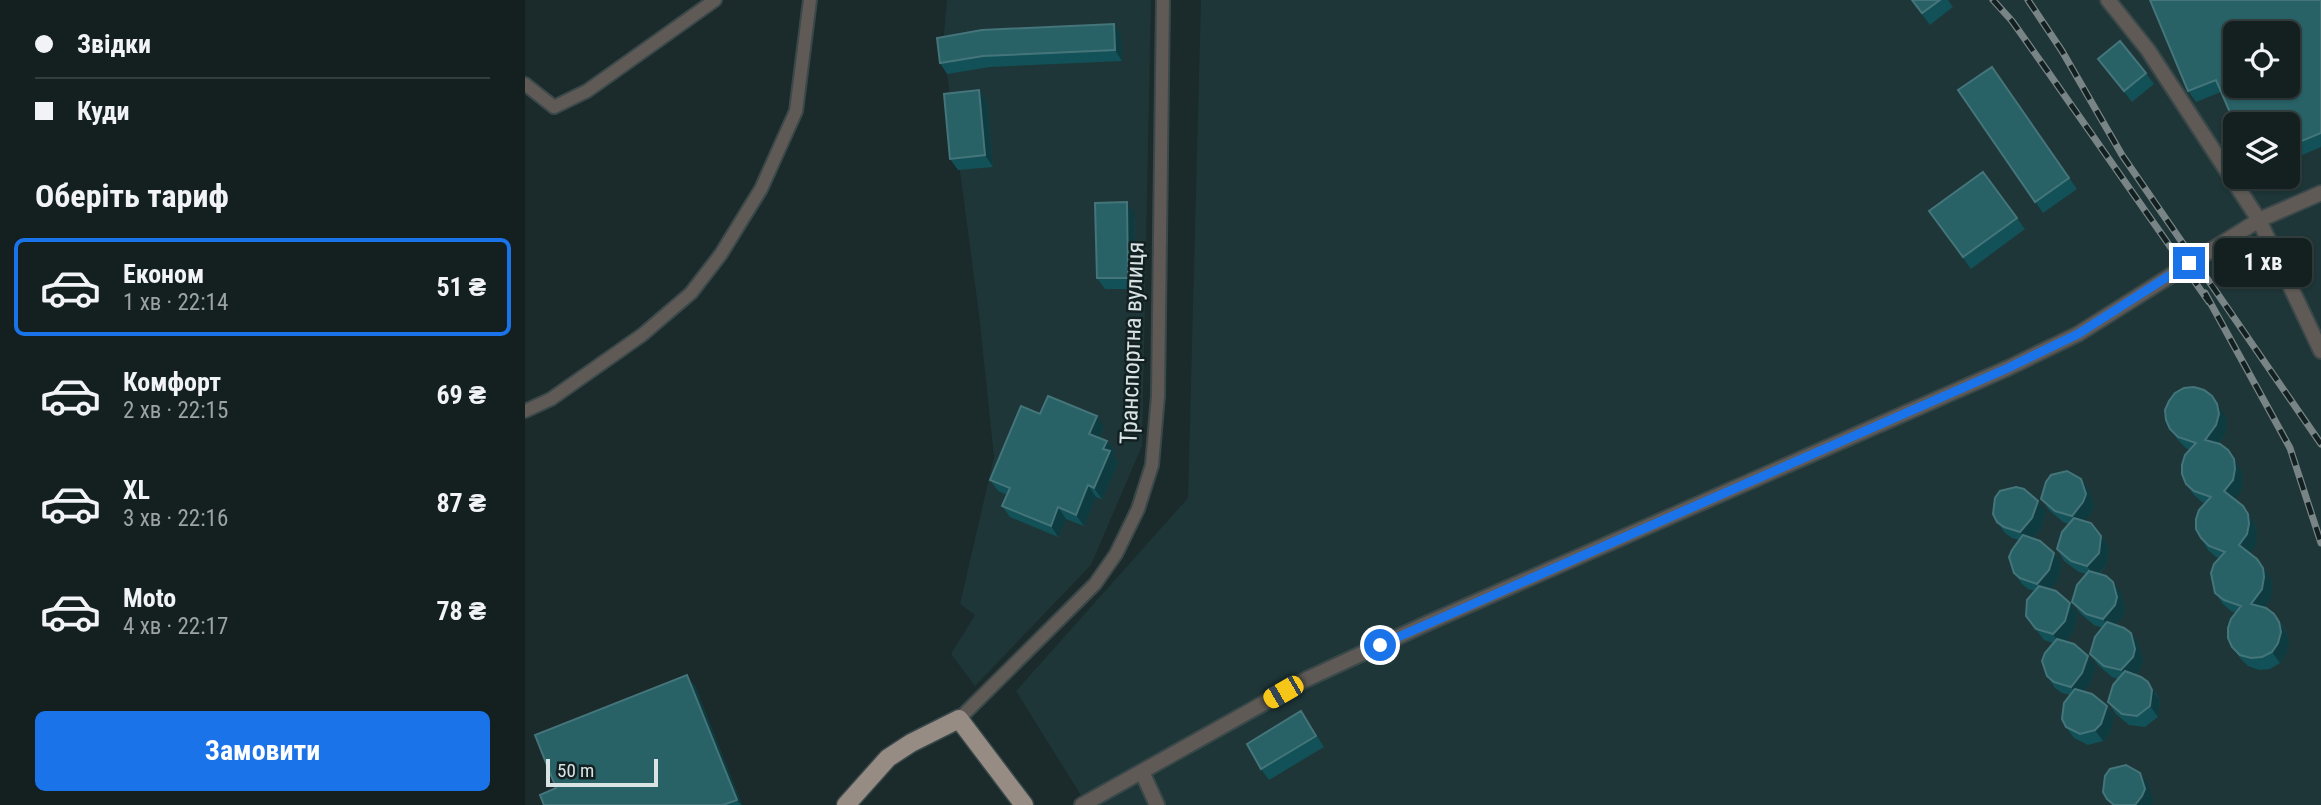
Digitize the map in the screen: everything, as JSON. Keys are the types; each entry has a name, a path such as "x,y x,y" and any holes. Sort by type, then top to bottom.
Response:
{"main road":[{"path":"846,805 888,758 959,719 1024,805"}],"street":[{"path":"525,85 554,107 587,92 715,0"},
{"path":"525,411 551,399 642,335 691,293 720,254 761,190 796,111 810,0"},
{"name":"Транспортна вулиця","path":"959,719 1095,584 1116,554 1133,520 1152,465 1158,396 1163,0"},
{"path":"2108,0 2148,50 2259,220 2321,351"},
{"path":"1082,805 1307,679 2008,368 2078,334 2259,220 2321,193"},
{"path":"1142,772 1157,805"}],"shaded area":[{"path":"947,0 1151,0 1142,446 1091,565 975,686 951,654 975,615 960,604 994,457 979,314 943,44"},
{"path":"1201,0 2321,0 2321,805 1087,805 1016,691 1188,498"}],"building":[{"path":"1912,0 1940,0 1922,13"},
{"path":"2150,0 2321,0 2321,133 2300,142 2300,112 2230,112 2224,98 2300,98 2300,21 2223,21 2223,96 2216,80 2188,91"},
{"path":"1114,24 1115,50 983,56 940,63 937,38 982,30"},
{"path":"2120,41 2146,73 2124,91 2098,59"},
{"path":"1992,67 2069,178 2035,202 1958,90"},
{"path":"979,90 985,155 950,159 944,94"},
{"path":"1983,172 2017,218 1963,257 1929,211"},
{"path":"1127,202 1128,278 1097,278 1095,203"},
{"path":"2194,387 2204,390 2217,404 2219,414 2216,425 2205,440 2220,444 2234,459 2233,480 2224,491 2243,506 2248,514 2247,534 2239,545 2257,559 2263,568 2262,589 2251,604 2266,608 2279,622 2281,632 2278,643 2272,652 2262,657 2240,655 2228,638 2231,619 2241,606 2224,600 2215,593 2211,573 2214,564 2225,552 2209,546 2196,529 2199,510 2211,497 2194,491 2186,484 2182,474 2185,455 2196,443 2178,437 2166,420 2165,410 2175,393"},
{"path":"1048,396 1097,416 1089,434 1107,441 1103,449 1110,451 1094,488 1088,485 1076,515 1058,507 1051,526 1002,506 1010,488 990,480 1021,406 1040,414"},
{"path":"2067,471 2081,479 2086,494 2072,516 2055,511 2041,499 2051,475"},
{"path":"2016,487 2024,489 2038,501 2032,518 2020,532 2004,527 1997,522 1993,514 1995,498 2000,491"},
{"path":"2074,518 2091,523 2101,536 2099,553 2087,566 2071,561 2057,549 2062,532"},
{"path":"2023,535 2040,541 2054,553 2049,570 2037,584 2014,573 2009,557"},
{"path":"2089,571 2106,576 2113,582 2117,597 2115,605 2103,619 2086,614 2072,602 2077,585"},
{"path":"2039,586 2056,591 2070,603 2065,621 2053,634 2036,629 2026,616 2027,600"},
{"path":"2107,622 2131,633 2135,649 2133,657 2121,670 2104,666 2090,654 2095,637"},
{"path":"2057,639 2074,644 2088,656 2082,673 2071,687 2054,682 2047,676 2042,661"},
{"path":"2125,671 2141,677 2148,682 2152,690 2150,706 2137,716 2122,714 2108,702 2113,685"},
{"path":"687,675 737,800 723,805 544,805 540,795 556,788 535,735"},
{"path":"2075,689 2092,694 2107,706 2101,724 2095,730 2080,734 2066,727 2062,719 2064,703"},
{"path":"1301,711 1316,736 1261,769 1247,744"},
{"path":"2126,765 2140,773 2145,789 2135,805 2114,805 2103,792 2105,776 2110,769"}],"railway":[{"path":"1993,0 2012,21 2209,302"},
{"path":"2028,0 2062,51 2122,155 2321,444"},
{"path":"2205,293 2290,448 2321,543"}],"route":[{"path":"1380,645 2008,368 2078,334 2189,263"}]}
